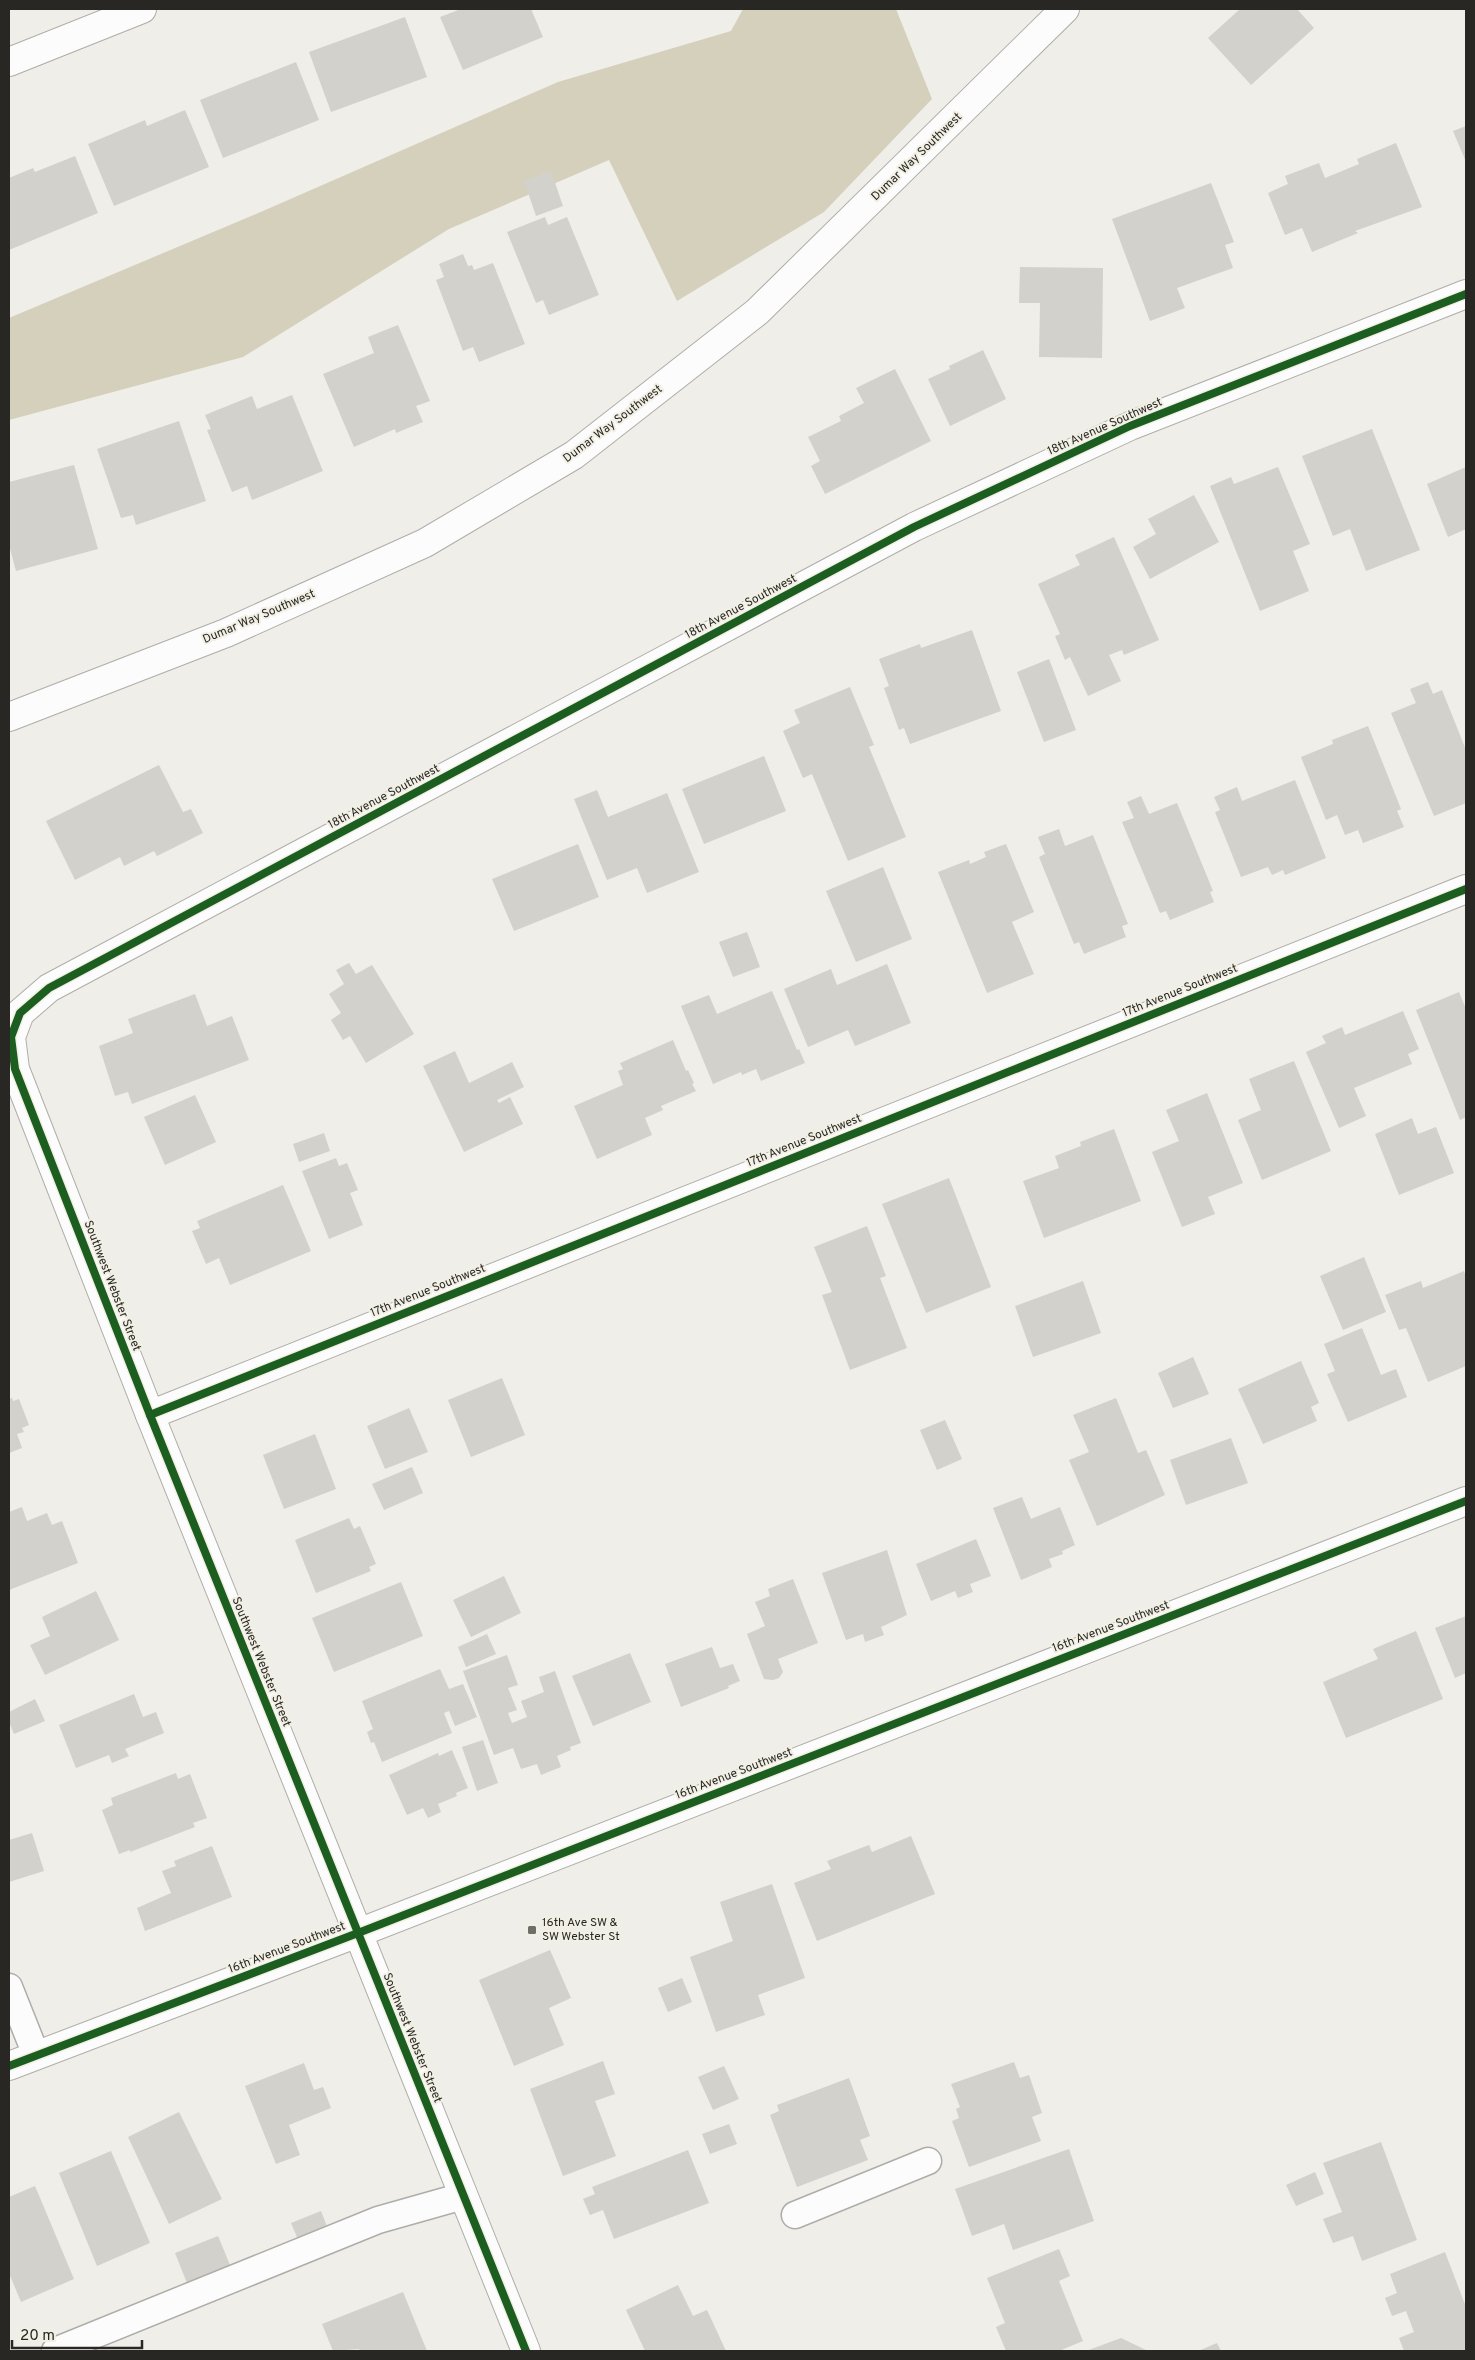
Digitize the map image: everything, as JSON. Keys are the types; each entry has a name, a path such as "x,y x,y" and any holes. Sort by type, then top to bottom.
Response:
{"street":[{"path":"9,62 142,9"},
{"name":"Dumar Way Southwest","path":"9,717 226,633 425,543 574,455 757,312 1065,9"},
{"name":"18th Avenue Southwest","path":"49,988 914,528 1130,426 1466,294"},
{"name":"17th Avenue Southwest","path":"150,1415 1466,888"},
{"name":"Southwest Webster Street","path":"49,988 20,1013 11,1037 15,1070 150,1415 526,2351"},
{"name":"16th Avenue Southwest","path":"9,2066 358,1933 1466,1501"}],"lane":[{"path":"9,1988 36,2056"},
{"path":"795,2215 928,2161"},
{"path":"55,2351 378,2220 463,2196"}],"shaded area":[{"path":"743,9 896,9 932,99 824,212 677,301 609,160 449,229 243,357 9,420 9,318 263,211 558,82 731,31"}],"building":[{"path":"461,9 531,9 543,37 463,70 440,17"},
{"path":"1240,9 1297,9 1314,28 1251,85 1208,38"},
{"path":"405,17 427,77 331,112 309,52"},
{"path":"296,62 319,120 223,158 200,100"},
{"path":"185,110 209,167 114,206 88,144 145,120 147,126"},
{"path":"1466,126 1466,162 1453,131"},
{"path":"1396,143 1422,207 1355,231 1358,233 1312,252 1302,228 1285,235 1268,193 1288,184 1285,176 1319,163 1325,178 1359,164 1357,159"},
{"path":"75,156 98,213 9,250 9,178 33,168 35,172"},
{"path":"551,171 563,206 536,216 524,181"},
{"path":"1211,183 1234,242 1225,245 1233,268 1177,288 1185,308 1150,321 1112,219"},
{"path":"545,217 548,225 567,217 599,295 549,315 543,300 536,303 507,232"},
{"path":"463,254 468,266 472,265 474,270 493,263 525,344 479,362 473,347 463,351 436,280 444,277 439,264"},
{"path":"1020,267 1103,268 1102,358 1039,357 1040,303 1019,303"},
{"path":"398,325 430,401 416,406 423,422 396,433 395,429 354,447 323,374 374,353 368,337"},
{"path":"983,350 1006,399 950,426 928,379 950,369 949,366"},
{"path":"895,369 931,441 825,494 811,466 820,461 808,437 841,421 839,416 864,403 856,388"},
{"path":"292,395 323,471 252,500 247,486 232,492 207,430 211,429 205,415 252,396 257,409"},
{"path":"179,421 206,501 136,525 133,515 121,518 97,449"},
{"path":"1372,429 1420,550 1366,571 1350,529 1333,536 1302,456"},
{"path":"74,465 98,549 16,571 9,545 9,482"},
{"path":"1278,467 1310,544 1293,551 1309,591 1260,611 1210,486 1231,477 1234,484"},
{"path":"1466,467 1466,529 1448,537 1427,484"},
{"path":"1194,495 1219,542 1150,579 1133,547 1156,534 1148,519"},
{"path":"1114,537 1159,640 1124,655 1122,650 1109,655 1121,681 1088,696 1070,657 1065,660 1055,636 1060,634 1038,584 1080,565 1075,555"},
{"path":"972,630 1001,711 910,744 904,728 899,730 884,688 889,686 879,659 920,644 921,648"},
{"path":"1049,659 1076,730 1044,742 1017,672"},
{"path":"1428,682 1433,694 1442,690 1466,750 1466,803 1434,816 1391,713 1416,703 1410,689"},
{"path":"850,687 874,745 869,747 906,837 848,861 812,774 803,778 783,731 800,723 794,710"},
{"path":"1368,726 1401,809 1397,811 1404,827 1363,843 1358,830 1345,835 1337,815 1326,820 1301,757 1333,744 1332,740"},
{"path":"764,756 786,811 704,844 682,789"},
{"path":"159,765 183,812 191,809 203,833 157,856 154,851 124,866 120,857 75,880 46,821"},
{"path":"1295,780 1326,858 1285,875 1283,870 1272,875 1268,867 1241,877 1215,812 1220,810 1214,797 1237,787 1242,801"},
{"path":"597,790 608,817 667,793 699,872 647,893 637,868 607,880 574,799"},
{"path":"1141,796 1149,814 1177,803 1213,891 1210,892 1214,902 1170,920 1166,911 1160,913 1122,822 1134,818 1127,802"},
{"path":"1059,829 1065,846 1093,835 1128,924 1122,926 1126,937 1084,954 1079,942 1074,944 1039,857 1045,854 1038,837"},
{"path":"578,844 599,897 514,931 492,879"},
{"path":"1006,844 1034,912 1012,922 1034,974 987,993 938,872 969,860 970,864 986,857 984,852"},
{"path":"883,867 912,939 856,962 826,891"},
{"path":"747,932 760,967 733,977 719,942"},
{"path":"349,963 356,974 372,965 414,1034 366,1063 350,1036 343,1040 331,1020 341,1013 329,994 344,984 336,970"},
{"path":"887,964 911,1023 855,1046 848,1030 808,1047 784,989 831,969 837,985"},
{"path":"772,991 797,1050 799,1049 805,1063 761,1081 756,1069 742,1075 741,1072 713,1084 681,1006 709,995 717,1014"},
{"path":"1459,992 1466,1009 1466,1117 1460,1120 1416,1010"},
{"path":"195,994 207,1026 232,1016 249,1060 132,1104 128,1092 115,1096 99,1046 133,1033 128,1019"},
{"path":"1403,1011 1419,1049 1408,1054 1412,1064 1354,1088 1366,1116 1339,1128 1306,1052 1326,1043 1322,1036 1342,1027 1345,1035"},
{"path":"673,1040 696,1091 661,1106 663,1110 645,1118 652,1135 597,1159 574,1106 623,1085 618,1071 623,1069 620,1063"},
{"path":"455,1051 469,1083 512,1062 524,1087 497,1100 499,1103 510,1097 523,1124 464,1152 423,1066"},
{"path":"1294,1061 1331,1151 1262,1180 1238,1120 1261,1110 1249,1079"},
{"path":"1207,1093 1243,1183 1208,1197 1215,1214 1182,1227 1152,1152 1179,1141 1166,1110"},
{"path":"195,1095 216,1142 165,1165 144,1117"},
{"path":"1412,1118 1418,1134 1436,1127 1454,1173 1399,1195 1375,1134"},
{"path":"1114,1129 1141,1201 1044,1238 1023,1181 1059,1168 1055,1156 1081,1146 1080,1142"},
{"path":"324,1133 330,1151 299,1162 293,1144"},
{"path":"336,1158 339,1166 347,1163 358,1190 350,1193 363,1225 329,1239 302,1171"},
{"path":"949,1178 991,1287 926,1313 882,1204"},
{"path":"283,1185 311,1251 230,1285 219,1258 206,1264 192,1231 200,1228 197,1221"},
{"path":"867,1226 886,1276 880,1278 907,1348 850,1370 822,1295 832,1292 814,1247"},
{"path":"1364,1257 1386,1312 1343,1330 1320,1276"},
{"path":"1464,1271 1466,1278 1466,1366 1428,1382 1406,1328 1399,1330 1385,1295 1421,1281 1423,1288"},
{"path":"1083,1281 1101,1333 1033,1357 1015,1306"},
{"path":"1362,1328 1381,1375 1396,1369 1407,1397 1348,1422 1327,1374 1335,1371 1324,1344"},
{"path":"1193,1357 1209,1394 1173,1408 1158,1373"},
{"path":"1301,1361 1319,1403 1311,1407 1317,1421 1263,1444 1238,1389"},
{"path":"502,1378 525,1435 471,1457 448,1400"},
{"path":"12,1398 13,1401 19,1399 29,1425 22,1428 24,1432 17,1434 22,1448 9,1453 9,1399"},
{"path":"1116,1398 1138,1453 1146,1450 1165,1495 1097,1526 1069,1460 1089,1452 1073,1415"},
{"path":"409,1408 428,1452 385,1469 367,1426"},
{"path":"945,1420 962,1459 937,1470 920,1430"},
{"path":"315,1434 336,1489 284,1509 263,1455"},
{"path":"1231,1438 1248,1483 1186,1505 1170,1460"},
{"path":"412,1467 423,1493 384,1510 372,1484"},
{"path":"1022,1497 1031,1519 1060,1507 1075,1545 1062,1551 1063,1554 1049,1559 1052,1567 1021,1580 993,1508"},
{"path":"22,1507 27,1521 47,1513 52,1525 62,1521 78,1563 9,1590 9,1512"},
{"path":"349,1518 354,1529 360,1526 376,1564 369,1567 371,1571 316,1593 295,1540"},
{"path":"976,1539 991,1576 970,1584 973,1592 958,1598 955,1591 931,1601 916,1564"},
{"path":"887,1550 907,1615 881,1627 884,1635 865,1642 863,1634 846,1640 822,1573"},
{"path":"504,1576 521,1613 471,1637 453,1600"},
{"path":"793,1579 818,1643 778,1659 783,1672 779,1678 773,1680 764,1679 747,1634 765,1626 755,1602 770,1596 768,1589"},
{"path":"401,1582 423,1636 334,1672 312,1618"},
{"path":"96,1591 119,1640 45,1675 30,1645 50,1636 42,1617"},
{"path":"1466,1616 1466,1673 1455,1678 1435,1628"},
{"path":"1416,1631 1443,1699 1346,1738 1323,1682 1378,1659 1373,1649"},
{"path":"487,1634 496,1654 466,1667 458,1647"},
{"path":"712,1647 720,1668 733,1664 740,1681 728,1686 729,1688 681,1707 665,1664"},
{"path":"630,1653 651,1702 593,1726 572,1676"},
{"path":"507,1655 518,1685 508,1688 517,1710 508,1713 512,1723 527,1717 521,1701 544,1692 539,1677 555,1671 581,1743 570,1747 571,1750 557,1756 561,1767 541,1775 537,1764 521,1769 513,1748 494,1755 463,1671"},
{"path":"440,1669 449,1689 463,1684 477,1717 455,1726 449,1711 444,1713 452,1733 382,1762 374,1742 371,1743 367,1732 373,1729 362,1701"},
{"path":"134,1694 143,1717 156,1712 164,1733 125,1749 129,1756 112,1763 109,1755 76,1768 59,1725"},
{"path":"35,1699 45,1721 14,1734 9,1722 9,1712"},
{"path":"483,1740 498,1783 477,1791 462,1747"},
{"path":"452,1750 468,1788 456,1793 457,1796 438,1804 441,1812 428,1818 423,1808 407,1815 389,1775 438,1753 439,1756"},
{"path":"176,1773 178,1779 190,1774 207,1818 193,1823 195,1827 130,1852 130,1850 119,1854 102,1810 113,1805 111,1798"},
{"path":"32,1833 44,1871 9,1882 9,1840"},
{"path":"911,1836 935,1894 817,1941 794,1883 831,1869 827,1861 869,1845 872,1852"},
{"path":"212,1846 232,1897 145,1931 137,1908 171,1893 162,1871 176,1866 174,1861"},
{"path":"772,1884 805,1978 758,1995 765,2015 716,2032 690,1957 733,1941 720,1902"},
{"path":"550,1950 571,1998 549,2008 564,2045 514,2066 479,1980"},
{"path":"682,1978 692,2002 668,2012 658,1988"},
{"path":"603,2061 615,2094 595,2101 616,2156 563,2176 530,2089"},
{"path":"1014,2062 1020,2078 1029,2075 1042,2113 1032,2117 1041,2141 969,2167 952,2121 959,2118 956,2109 960,2107 951,2084"},
{"path":"304,2063 314,2090 323,2087 331,2108 289,2125 300,2155 276,2164 245,2086"},
{"path":"724,2066 739,2099 713,2110 698,2077"},
{"path":"849,2078 870,2136 860,2140 868,2160 797,2187 770,2115 779,2111 777,2105"},
{"path":"179,2112 222,2199 169,2224 128,2137"},
{"path":"729,2124 737,2144 710,2154 702,2134"},
{"path":"1381,2142 1417,2240 1362,2261 1353,2236 1333,2243 1323,2219 1342,2212 1323,2163"},
{"path":"1069,2149 1094,2221 1013,2250 1004,2224 972,2236 955,2189"},
{"path":"688,2150 709,2203 614,2239 603,2210 590,2215 583,2199 595,2194 592,2187"},
{"path":"111,2151 150,2243 97,2266 59,2173"},
{"path":"1315,2172 1324,2194 1296,2206 1286,2185"},
{"path":"35,2186 74,2279 21,2302 9,2273 9,2197"},
{"path":"321,2211 328,2229 299,2242 291,2223"},
{"path":"218,2236 230,2265 187,2283 175,2253"},
{"path":"1059,2249 1070,2276 1059,2281 1083,2341 1059,2351 1006,2351 996,2327 1005,2323 987,2278"},
{"path":"1445,2252 1466,2307 1466,2351 1404,2351 1399,2338 1414,2332 1406,2311 1392,2316 1385,2298 1397,2293 1390,2274"},
{"path":"678,2285 693,2316 707,2310 726,2351 645,2351 626,2310"},
{"path":"403,2292 427,2351 360,2351 359,2349 333,2351 322,2324"},
{"path":"1121,2338 1148,2351 1086,2351"},
{"path":"1217,2343 1221,2351 1198,2351"}],"cycle path":[{"path":"526,2351 150,1415 15,1069 11,1037 20,1013 49,988 914,527 1130,426 1466,294"},
{"path":"150,1415 1466,889"},
{"path":"9,2066 358,1933 1466,1501"}],"place":[{"name":"16th Ave SW & SW Webster St","path":"532,1930"}]}
